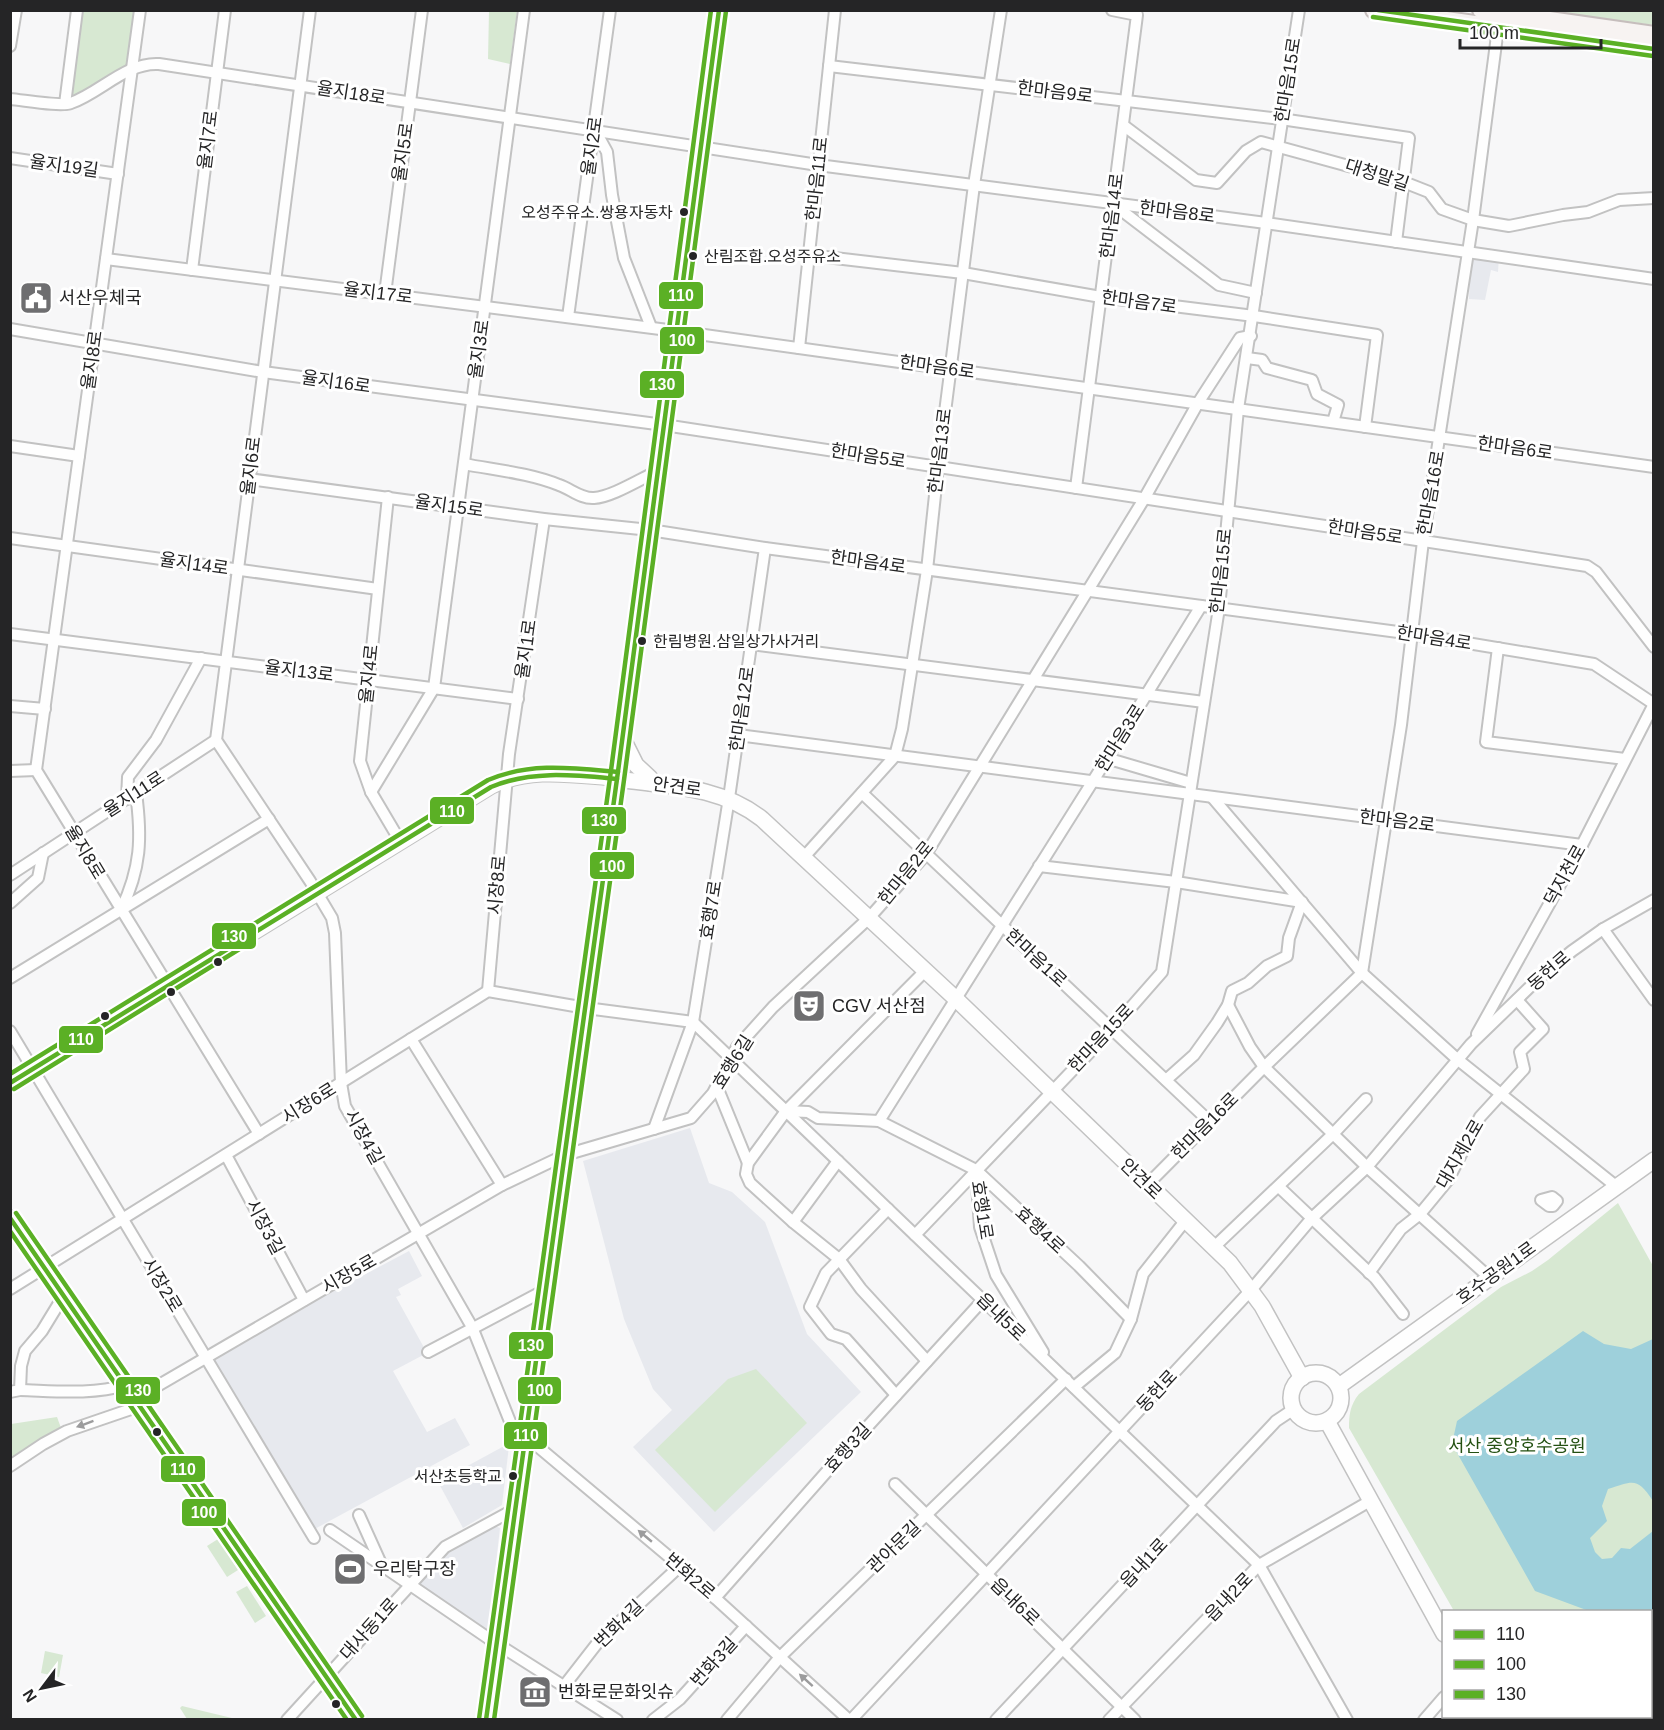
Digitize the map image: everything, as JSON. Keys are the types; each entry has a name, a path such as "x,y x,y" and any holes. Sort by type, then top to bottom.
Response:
{"main road":[{"path":"617,779 719,10"},
{"path":"1374,10 1499,17 1653,35"},
{"path":"1480,10 1499,17 1653,49"},
{"path":"622,737 636,765 650,778 651,783"},
{"name":"안견로","path":"617,779 714,793 729,798 755,813 926,970 1230,1263 1268,1316 1302,1378"},
{"name":"호수공원1로","path":"1339,1386 1653,1160"},
{"path":"1311,1374 1322,1374 1332,1378 1339,1386 1342,1398 1340,1407 1334,1417 1327,1421 1316,1424 1307,1422 1294,1409 1291,1399 1292,1392 1302,1378 1311,1374"},
{"path":"1327,1421 1442,1632"}],"street":[{"path":"10,46 15,10"},
{"path":"65,104 78,10"},
{"name":"율지8로","path":"140,10 36,770 259,1134"},
{"name":"율지7로","path":"192,270 225,10"},
{"name":"율지6로","path":"216,740 309,10"},
{"name":"율지5로","path":"385,294 422,10"},
{"name":"율지3로","path":"434,688 524,10"},
{"name":"율지2로","path":"568,317 610,10"},
{"name":"한마음11로","path":"799,348 835,10"},
{"name":"한마음13로","path":"804,857 895,756 902,729 927,570 974,185 1000,10"},
{"name":"한마음14로","path":"1076,488 1137,15 1112,10"},
{"name":"한마음15로","path":"1051,1091 1112,1029 1162,972 1219,608 1238,409 1251,336 1281,119 1299,10"},
{"name":"한마음16로","path":"1147,1185 1264,1067 1362,974 1413,634 1423,541 1473,220 1499,17"},
{"name":"율지18로","path":"10,99 69,104 142,65 156,63 700,147"},
{"name":"한마음9로","path":"829,66 1281,119 1409,138 1402,182"},
{"name":"대청말길","path":"1123,125 1196,180 1217,183 1246,151 1261,142 1402,182 1429,192 1442,209 1473,220 1509,226 1588,212 1619,200 1653,198"},
{"path":"595,130 607,152 612,195 624,258 651,327"},
{"name":"한마음8로","path":"700,147 818,165 1266,223 1653,279"},
{"name":"율지19길","path":"10,158 118,174"},
{"path":"1396,242 1402,182"},
{"path":"1113,204 1220,285 1256,293"},
{"name":"한마음7로","path":"809,255 963,273 1101,297 1254,316 1377,335 1365,427"},
{"name":"율지17로","path":"106,259 676,331"},
{"name":"율지16로","path":"10,329 263,372 664,425"},
{"name":"한마음6로","path":"676,331 1653,467"},
{"path":"980,766 1144,498 1198,404 1240,338 1251,336"},
{"path":"1247,358 1262,360 1267,368 1312,380 1317,394 1338,405 1333,422"},
{"name":"한마음5로","path":"664,425 1589,567 1596,572 1653,648"},
{"path":"10,446 79,456"},
{"path":"464,464 542,479 586,498 596,498 612,492 658,471"},
{"name":"율지15로","path":"249,479 544,519 650,530"},
{"name":"율지4로","path":"388,497 360,761 371,792 400,841"},
{"name":"율지1로","path":"507,779 544,519"},
{"name":"한마음4로","path":"650,530 765,548 1413,634 1594,664 1653,704"},
{"name":"율지14로","path":"10,538 378,589"},
{"name":"한마음12로","path":"729,798 765,548"},
{"path":"1147,695 1201,606"},
{"name":"율지13로","path":"10,634 518,699"},
{"path":"751,644 1204,702"},
{"path":"1498,648 1486,742 1625,759"},
{"path":"121,910 129,893 139,854 141,830 128,777 156,740 201,658"},
{"path":"371,792 434,688"},
{"name":"한마음3로","path":"1093,781 1147,695"},
{"name":"덕지천로","path":"1471,1044 1582,845 1653,704"},
{"path":"10,705 45,708"},
{"name":"한마음2로","path":"738,735 1093,781 1190,789 1212,797 1582,845"},
{"path":"216,740 317,892"},
{"name":"율지11로","path":"10,874 216,740"},
{"path":"1106,758 1190,789"},
{"name":"한마음2로","path":"870,917 926,854 980,766"},
{"path":"10,771 36,770"},
{"name":"안견로","path":"10,1083 484,790 507,779 539,774 617,779"},
{"name":"시장8로","path":"488,991 507,779"},
{"path":"486,1719 617,779"},
{"path":"879,1121 1093,781"},
{"name":"한마음1로","path":"862,793 1210,1122"},
{"path":"1212,797 1362,974 1457,1059 1617,1187"},
{"name":"효행7로","path":"654,1129 693,1022 729,798"},
{"path":"10,978 268,819"},
{"path":"10,903 38,878 43,853"},
{"path":"1039,866 1176,882 1302,902"},
{"name":"시장4길","path":"317,892 332,918 334,927 341,1083 345,1106 472,1327 511,1424 526,1438"},
{"name":"동헌로","path":"850,1719 1251,1290 1311,1218 1367,1167 1471,1044 1572,951 1603,929 1653,900"},
{"path":"1166,1080 1194,1055 1228,1005 1232,991 1248,983 1267,966 1287,956 1289,938 1302,902"},
{"name":"효행6길","path":"565,1155 691,1118 713,1094 737,1047 773,1007 870,917"},
{"path":"1603,929 1653,1000"},
{"path":"926,970 786,1111 748,1163 746,1174 750,1183 839,1259 861,1290 927,1361"},
{"path":"488,991 586,1008 693,1022"},
{"name":"시장6로","path":"10,1289 488,991"},
{"name":"대지제2로","path":"1369,1273 1401,1229 1420,1214 1448,1180 1480,1117 1524,1069 1520,1052 1543,1029 1517,1000"},
{"path":"1228,1005 1250,1047 1264,1067 1367,1167 1490,1278"},
{"name":"읍내5로","path":"693,1022 1260,1565 1347,1719"},
{"name":"시장2로","path":"10,1031 314,1538"},
{"path":"411,1039 502,1185"},
{"path":"717,1087 748,1163"},
{"path":"915,1234 1051,1091"},
{"path":"1214,1248 1279,1187 1366,1099"},
{"name":"효행1로","path":"786,1111 808,1112 818,1118 879,1121 976,1170 980,1227 996,1275 1051,1365"},
{"name":"시장3길","path":"226,1155 304,1300"},
{"name":"시장5로","path":"10,1466 67,1431 138,1402 205,1357 418,1233 502,1185 565,1155"},
{"path":"793,1222 838,1161"},
{"name":"효행4로","path":"976,1170 1079,1266 1131,1319"},
{"path":"1279,1187 1369,1273 1403,1314"},
{"path":"888,1209 826,1273 810,1307 831,1334 846,1339 896,1395"},
{"path":"10,1217 356,1719"},
{"name":"관아문길","path":"727,1719 780,1657 926,1515 1070,1383 1115,1353 1131,1319 1143,1274 1185,1221"},
{"path":"428,1352 547,1289"},
{"path":"64,1294 48,1322 22,1356 15,1391 80,1392 126,1385"},
{"name":"효행3길","path":"715,1598 983,1300"},
{"name":"읍내1로","path":"996,1719 1276,1421 1294,1409"},
{"name":"번화2로","path":"526,1438 680,1566 850,1719"},
{"name":"읍내6로","path":"895,1484 1135,1719"},
{"name":"읍내2로","path":"1109,1719 1260,1565 1370,1501"},
{"name":"대사동1로","path":"287,1719 446,1547 517,1508"},
{"path":"359,1515 382,1566"},
{"path":"330,1530 497,1643 617,1719"},
{"name":"번화4길","path":"564,1686 599,1641 680,1566"},
{"name":"번화3길","path":"653,1719 680,1698 746,1626"},
{"path":"1424,1719 1442,1698"}],"shaded area":[{"path":"1471,254 1499,256 1498,272 1491,270 1485,300 1469,299"},
{"path":"690,1128 709,1183 732,1192 765,1222 807,1334 861,1392 714,1532 633,1447 672,1410 653,1389 624,1319 583,1161"},
{"path":"409,1251 422,1276 398,1289 401,1295 396,1297 427,1353 393,1371 427,1432 455,1418 470,1445 311,1531 208,1358"},
{"path":"506,1445 509,1446 502,1505 463,1528 438,1482"},
{"path":"495,1526 500,1528 488,1633 419,1586 417,1580 449,1549 452,1550"}],"green space":[{"path":"82,11 137,11 131,66 71,99"},
{"path":"489,11 517,11 510,64 488,59"},
{"path":"1550,11 1653,11 1653,25"},
{"name":"서산 중앙호수공원","path":"1618,1203 1653,1266 1653,1662 1652,1610 1453,1610 1349,1428 1351,1410 1359,1394 1501,1287 1548,1260"},
{"path":"756,1369 807,1423 715,1512 655,1450 728,1379"},
{"path":"57,1417 61,1428 11,1461 11,1424"},
{"path":"218,1539 238,1570 227,1577 207,1546"},
{"path":"247,1586 266,1616 255,1623 236,1592"},
{"path":"45,1651 63,1655 59,1677 41,1673"},
{"path":"182,1706 236,1719 187,1719 180,1708"}],"water":[{"path":"1583,1331 1604,1344 1631,1349 1653,1339 1653,1501 1643,1488 1634,1483 1608,1489 1602,1506 1607,1521 1590,1538 1595,1552 1602,1559 1612,1558 1621,1548 1630,1549 1653,1531 1653,1637 1652,1610 1586,1610 1535,1591 1452,1444 1457,1421"}],"transit line":[{"name":"130","path":"479,1719 610,778 711,10"},
{"name":"110","path":"486,1720 617,779 719,10"},
{"name":"110","path":"1378,10 1654,49"},
{"name":"100","path":"494,1720 624,780 726,11"},
{"name":"100","path":"1373,17 1653,56"},
{"name":"130","path":"10,1074 488,780 504,774 552,768 618,772"},
{"name":"110","path":"10,1083 491,787 522,778 553,775 617,779"},
{"name":"100","path":"14,1089 254,940"},
{"name":"130","path":"16,1213 362,1716"},
{"name":"110","path":"10,1218 356,1720"},
{"name":"100","path":"10,1231 347,1720"}],"place":[{"name":"오성주유소.쌍용자동차","path":"684,212"},
{"name":"산림조합.오성주유소","path":"693,256"},
{"name":"서산우체국","path":"36,298"},
{"name":"한림병원.삼일상가사거리","path":"642,641"},
{"name":"CGV 서산점","path":"809,1006"},
{"name":"서산초등학교","path":"513,1476"},
{"name":"우리탁구장","path":"350,1569"},
{"name":"번화로문화잇슈","path":"535,1692"}]}
